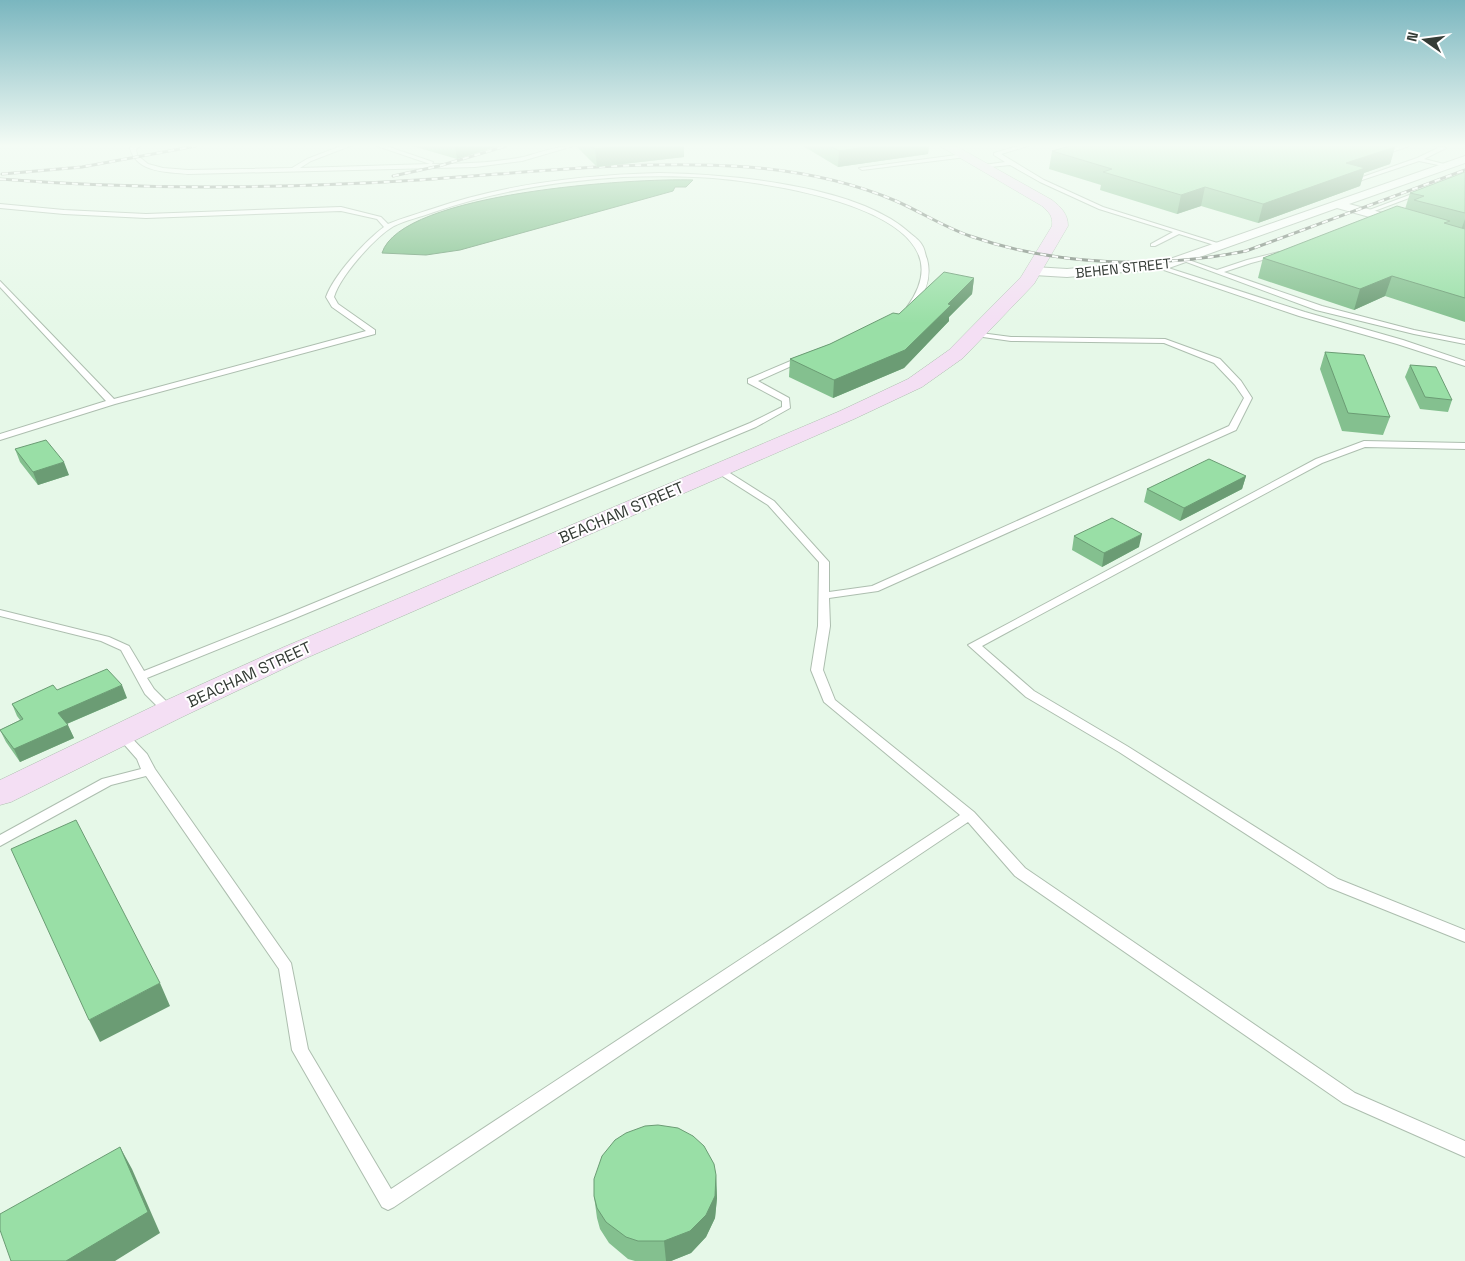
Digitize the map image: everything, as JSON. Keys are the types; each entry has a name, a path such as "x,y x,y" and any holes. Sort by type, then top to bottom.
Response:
{"main road":[{"name":"BEACHAM STREET","path":"0,794 169,710 294,653 847,416 900,390 945,363 1021,288 1034,271 1060,226 1060,218 1049,205"}],"street":[{"name":"BEHEN STREET","path":"1034,271 1067,273 1157,266 1184,260 1339,205"},
{"path":"1339,205 1376,217 1411,225"}],"lane":[{"path":"0,437 112,402 372,332 335,305 330,297 337,280 370,244 388,228 450,205"},
{"path":"859,205 874,211 900,226 920,246 926,265 923,289 913,305 907,310"},
{"path":"1094,205 1224,246"},
{"path":"1376,217 1399,205"},
{"path":"0,206 64,212 146,216 341,209 379,218 388,228"},
{"path":"1152,245 1178,232"},
{"path":"1218,272 1249,261 1284,253"},
{"path":"1184,260 1319,308 1414,332 1465,342"},
{"path":"1157,266 1302,314 1400,342 1465,364"},
{"path":"0,283 112,402"},
{"path":"824,596 874,589 1233,428 1248,398 1238,383 1217,361 1165,341 1011,339 976,334"},
{"path":"141,676 289,617 761,421 786,408 786,400 751,381 815,354"},
{"path":"1465,446 1364,444 1319,462 974,645 1030,694 1123,749 1333,883 1465,936"},
{"path":"720,470 771,503 824,562 824,626 817,670 830,702 969,815 1020,872 1349,1098 1465,1150"},
{"path":"0,613 105,639 125,648 149,690 169,710"},
{"path":"121,734 142,757 149,771 286,967 300,1050 388,1201 969,815"},
{"path":"0,841 107,782 149,771"}],"shaded area":[{"path":"468,205 623,205 460,250 426,255 382,253 398,232 431,216"}],"building":[{"path":"1433,205 1465,205 1465,213"},
{"path":"1397,206 1450,221 1444,223 1465,229 1465,298 1392,276 1360,289 1263,258"},
{"path":"944,272 974,278 948,304 951,305 905,350 834,380 790,359 830,344 893,313 899,314"},
{"path":"1325,352 1364,355 1390,417 1348,413"},
{"path":"1410,365 1436,367 1452,400 1425,397"},
{"path":"46,440 64,462 33,472 15,449"},
{"path":"1209,459 1246,476 1184,508 1147,489"},
{"path":"1112,518 1142,534 1104,553 1074,536"},
{"path":"107,669 122,685 58,713 68,725 14,749 0,730 23,719 12,704 53,685 57,690"},
{"path":"76,820 160,983 89,1020 11,849"},
{"path":"658,1125 678,1128 693,1136 704,1146 714,1164 716,1175 715,1196 706,1215 690,1231 664,1241 638,1241 626,1237 606,1222 597,1208 594,1196 594,1179 602,1156 615,1140 626,1133 645,1126"},
{"path":"120,1147 148,1212 66,1261 11,1261 0,1230 0,1214"}],"railway":[{"path":"904,205 960,232 1003,246 1037,254 1107,262 1178,260 1246,251 1371,205"}]}
